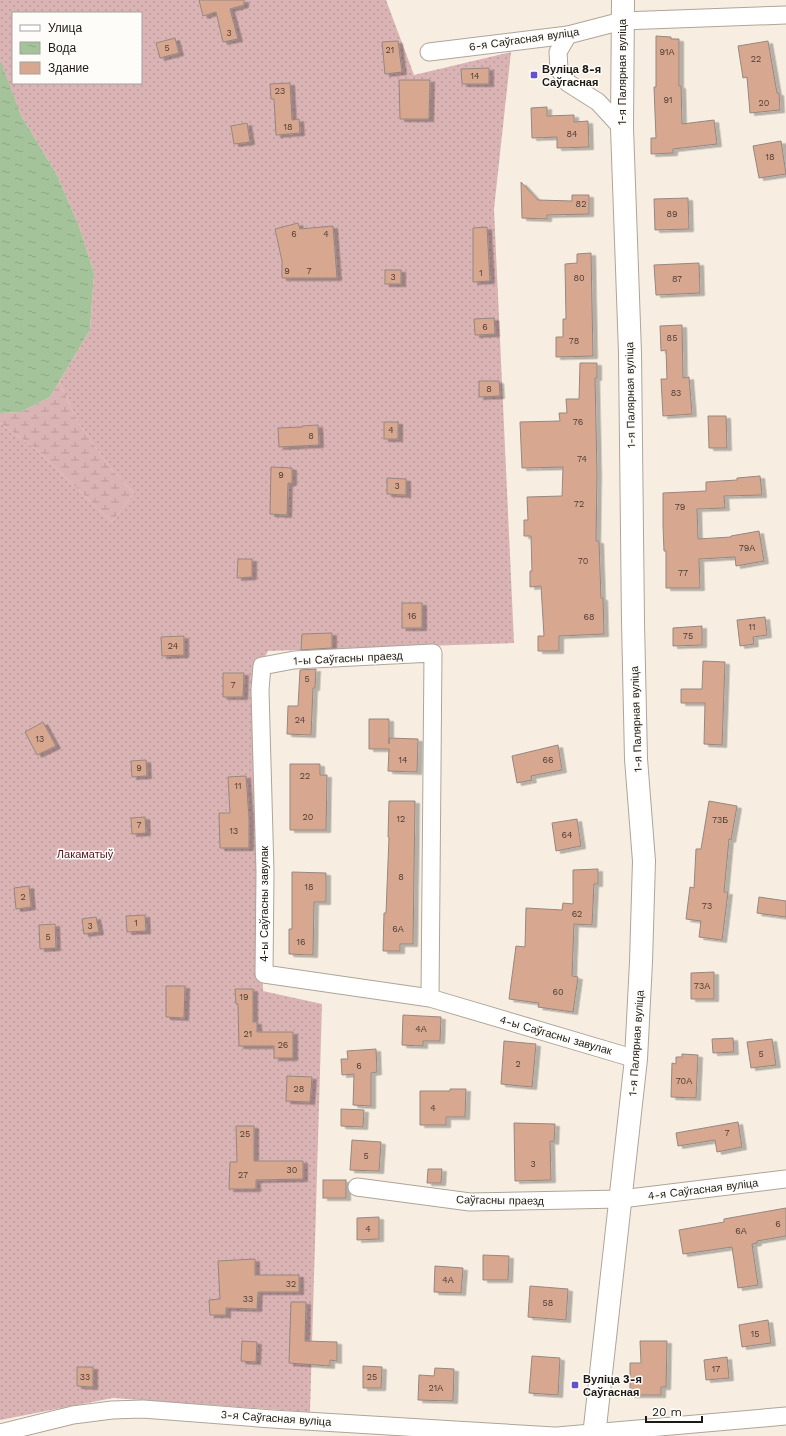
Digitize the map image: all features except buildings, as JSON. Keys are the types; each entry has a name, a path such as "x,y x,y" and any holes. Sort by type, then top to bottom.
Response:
{"street":[{"name":"6-я Саўгасная вуліца","path":"429,52 568,35 623,10 786,15"},
{"name":"1-я Палярная вуліца","path":"594,1434 636,1059 644,861 636,759 630,352 622,128 623,10"},
{"path":"568,35 558,52 558,70 568,83 598,102 622,128"},
{"name":"1-ы Саўгасны праезд","path":"262,666 294,660 433,653 430,998"},
{"name":"4-ы Саўгасны завулак","path":"262,666 260,690 264,872 264,974 430,998 636,1059"},
{"name":"4-я Саўгасная вуліца","path":"621,1200 786,1179"},
{"name":"Саўгасны праезд","path":"357,1187 470,1202 621,1200"},
{"name":"3-я Саўгасная вуліца","path":"0,1433 73,1415 112,1410 143,1409 272,1419 554,1436"},
{"path":"557,1436 594,1434 786,1416"}],"green space":[{"name":"Лакаматыў","path":"0,0 386,0 414,75 511,52 494,209 514,643 268,651 255,676 263,991 322,1004 310,1412 113,1398 0,1420 0,423 36,449 112,522 134,493 111,469 78,422 59,382 90,330 94,273 79,226 57,175 21,115 1,64"},
{"path":"59,382 78,422 111,469 134,493 112,522 36,449 0,423 0,413 21,412 50,397"}],"water":[{"path":"0,60 21,115 57,175 79,226 94,273 90,330 50,397 21,412 0,413"}],"place":[{"name":"Вуліца 8-я Саўгасная","path":"534,75"},
{"name":"Вуліца 3-я Саўгасная","path":"575,1385"}]}
